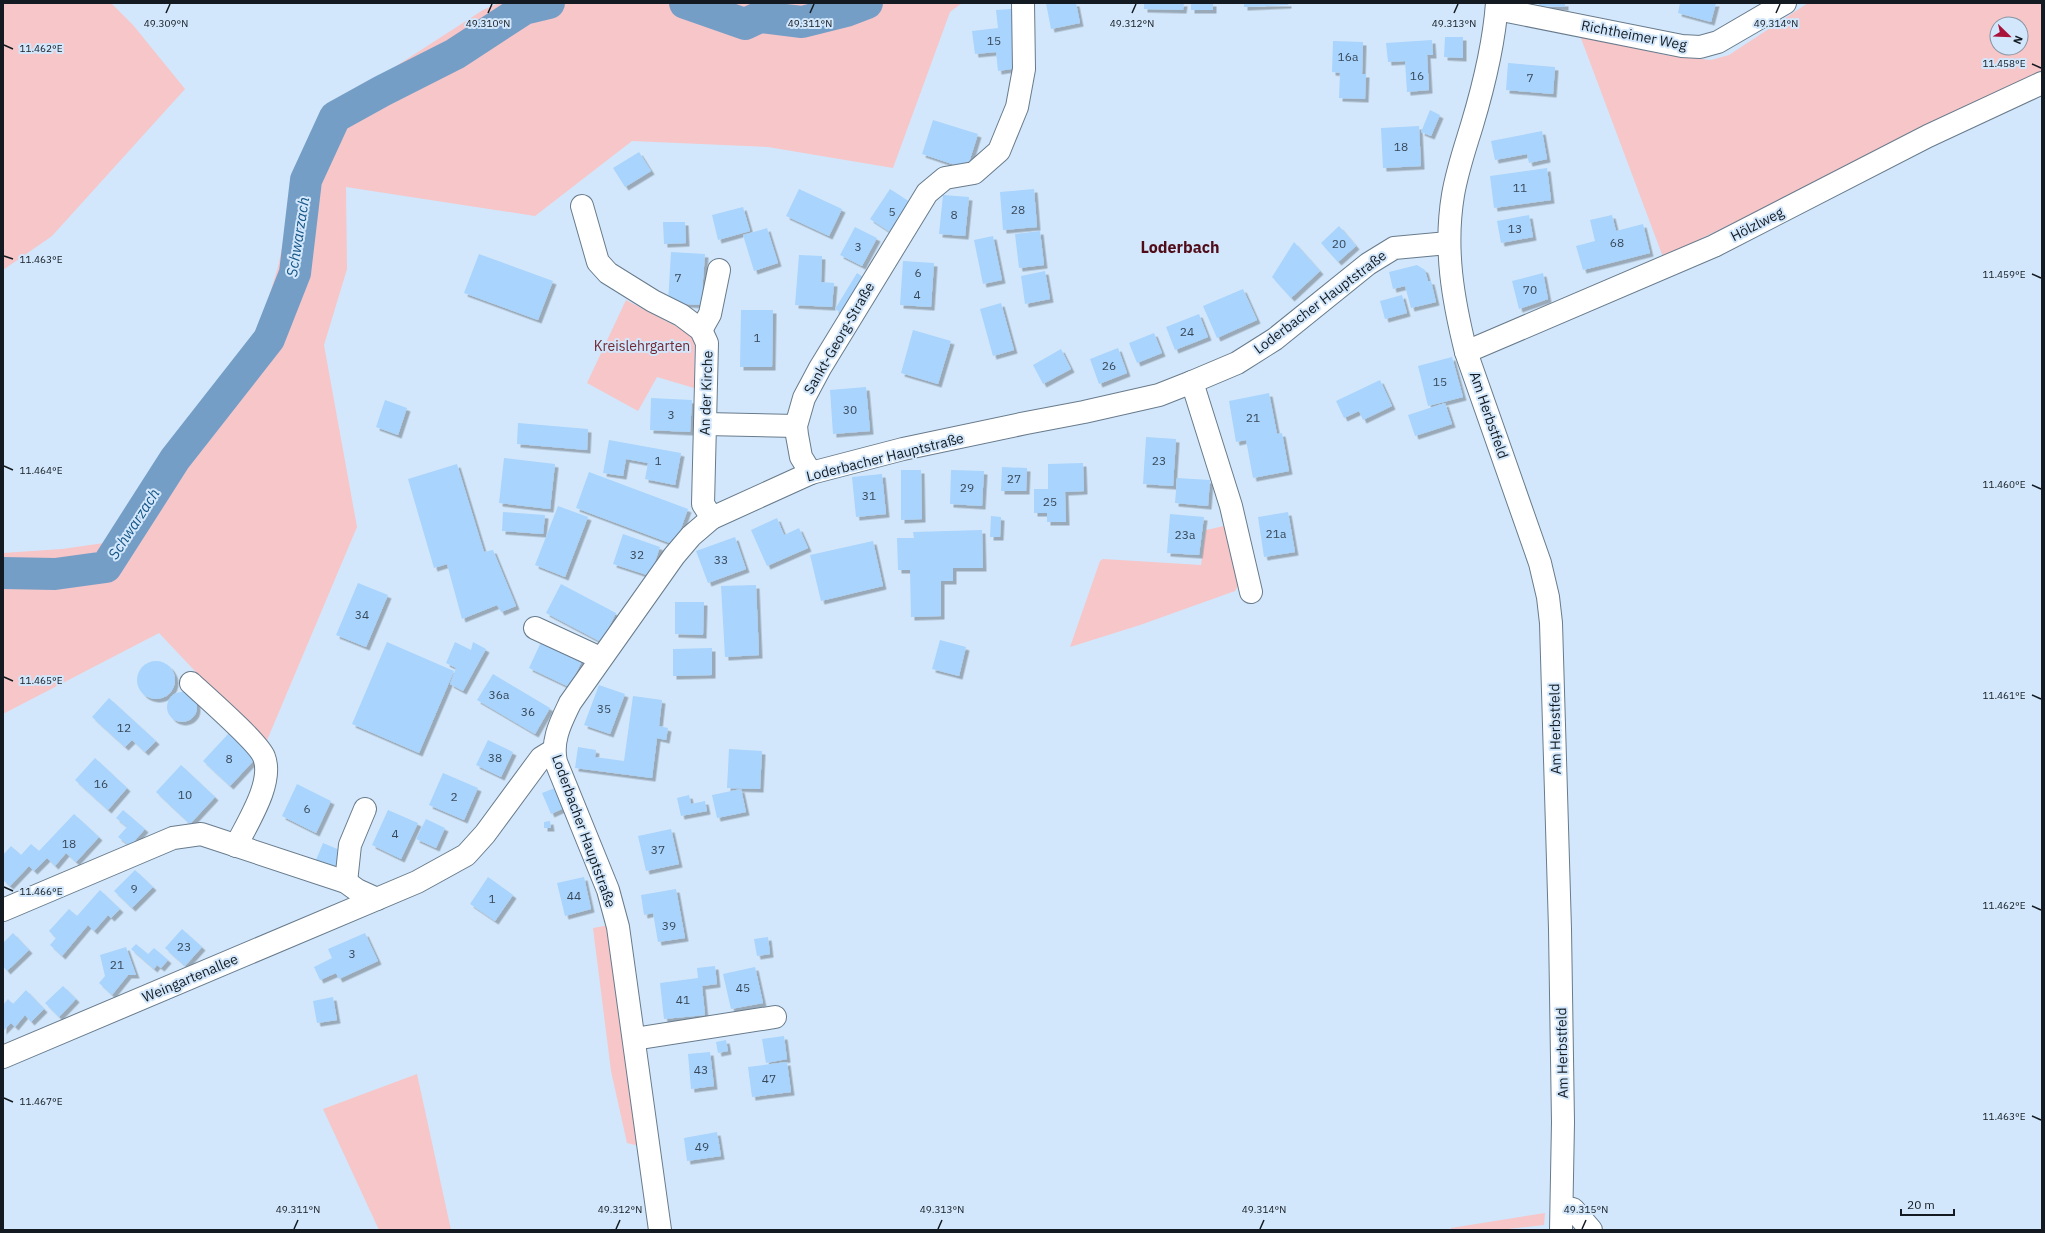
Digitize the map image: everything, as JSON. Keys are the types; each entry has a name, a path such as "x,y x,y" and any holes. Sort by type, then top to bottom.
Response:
{"street":[{"name":"Sankt-Georg-Straße","path":"811,474 801,456 796,426 804,398 890,251 927,193 945,178 974,173 999,151 1017,107 1024,69 1024,3"},
{"name":"Richtheimer Weg","path":"1497,6 1682,46 1700,47 1718,42 1786,3"},
{"path":"1448,243 1453,195 1460,163 1482,89 1491,47 1497,6"},
{"name":"Hölzlweg","path":"1466,352 1714,246 1928,136 2042,83"},
{"name":"An der Kirche","path":"582,206 598,262 608,274 653,302 681,315 701,330 707,343 703,504 712,518"},
{"name":"Am Herbstfeld","path":"1448,243 1456,310 1466,352 1538,556 1548,597 1554,674 1560,937 1563,1122 1562,1230"},
{"name":"Loderbacher Hauptstraße","path":"660,1228 618,927 608,890 588,836 561,774 554,750 559,727 570,703 600,658 674,556 691,536 712,518 811,474 903,449 1159,395 1192,382 1237,363 1275,339 1368,264 1394,248 1448,243"},
{"path":"701,330 710,314 719,270"},
{"path":"1192,382 1231,506 1251,592"},
{"path":"705,424 796,426"},
{"path":"535,628 600,658"},
{"path":"191,683 252,742 264,757 266,770 260,798 236,846"},
{"name":"Weingartenallee","path":"3,1057 417,882 466,855 485,834 541,758 554,750"},
{"path":"346,882 350,845 365,810"},
{"path":"3,910 173,838 201,834 346,882 357,890 377,898"},
{"path":"634,1039 775,1017"},
{"path":"1562,1207 1573,1209 1591,1230"}],"green space":[{"path":"3,3 111,3 133,25 185,89 52,236 3,270"},
{"path":"499,3 962,3 950,12 893,168 768,147 632,141 535,216 346,187 347,269 324,345 357,527 265,745 159,633 3,714 3,553 62,549 104,543 129,504 213,391 261,323 278,267 298,170 329,103 390,70 483,10"},
{"path":"1808,3 2042,3 2042,73 1663,257 1579,33 1665,55 1711,60 1729,55"},
{"name":"Kreislehrgarten","path":"626,300 695,336 694,388 657,377 638,411 587,383"},
{"path":"1224,526 1227,527 1240,582 1235,591 1140,625 1070,647 1100,561 1103,559 1201,565 1206,530"},
{"path":"610,925 639,1146 627,1143 611,1071 593,928"},
{"path":"417,1074 451,1230 379,1230 323,1109"},
{"path":"1545,1213 1544,1225 1498,1230 1451,1230 1451,1228"}],"building":[{"path":"1046,3 1076,3 1080,23 1051,29"},
{"path":"1144,3 1184,3 1183,10 1144,9"},
{"path":"1191,3 1213,3 1213,10 1191,10"},
{"path":"1244,3 1288,3 1288,5 1244,7"},
{"path":"1539,3 1565,3 1565,7 1539,6"},
{"path":"1680,3 1716,3 1711,22 1678,13"},
{"path":"1011,9 1018,68 998,71 996,52 975,54 972,31 998,28 996,10"},
{"path":"1445,37 1463,37 1463,58 1444,57"},
{"path":"1432,40 1433,55 1427,55 1429,90 1407,92 1405,61 1388,62 1386,43"},
{"path":"1333,41 1363,42 1362,74 1366,74 1365,99 1339,98 1340,73 1332,72"},
{"path":"1508,63 1555,67 1553,94 1506,90"},
{"path":"1430,110 1440,115 1431,136 1421,132"},
{"path":"933,120 978,134 967,169 922,154"},
{"path":"1419,126 1421,166 1383,168 1381,128"},
{"path":"1542,131 1547,159 1529,163 1527,154 1495,160 1491,141"},
{"path":"639,152 651,171 625,187 613,168"},
{"path":"1547,168 1551,200 1494,208 1490,176"},
{"path":"799,189 842,209 829,236 786,216"},
{"path":"890,189 913,204 893,234 870,219"},
{"path":"1034,189 1037,227 1003,230 1000,192"},
{"path":"943,195 969,197 965,236 939,234"},
{"path":"743,207 750,231 718,240 712,215"},
{"path":"1529,215 1533,237 1501,243 1497,221"},
{"path":"1612,215 1616,231 1643,224 1650,253 1583,270 1576,246 1595,241 1590,220"},
{"path":"663,222 685,222 686,243 664,244"},
{"path":"1339,226 1356,246 1338,262 1321,243"},
{"path":"855,227 877,238 862,266 840,255"},
{"path":"767,228 778,263 754,271 743,235"},
{"path":"1040,231 1044,265 1019,268 1015,234"},
{"path":"993,236 1002,280 983,284 974,240"},
{"path":"1294,242 1320,271 1291,298 1272,277"},
{"path":"671,252 705,254 701,305 668,303"},
{"path":"479,254 553,281 538,320 464,293"},
{"path":"799,255 822,256 821,282 834,283 832,307 795,305"},
{"path":"903,261 934,263 931,307 900,305"},
{"path":"1417,265 1425,270 1428,281 1431,281 1436,302 1411,308 1405,286 1393,289 1389,272"},
{"path":"1045,271 1050,299 1025,304 1021,276"},
{"path":"857,273 869,281 848,317 835,309"},
{"path":"1543,273 1548,299 1519,309 1512,281"},
{"path":"1243,289 1257,320 1217,338 1203,306"},
{"path":"1402,295 1407,313 1385,319 1380,301"},
{"path":"1001,303 1014,350 993,356 980,309"},
{"path":"741,310 773,310 772,367 740,367"},
{"path":"1199,314 1208,337 1175,350 1166,327"},
{"path":"913,330 951,341 938,384 901,373"},
{"path":"1154,333 1162,353 1137,363 1129,343"},
{"path":"1118,348 1127,373 1099,384 1090,359"},
{"path":"1061,349 1071,369 1043,384 1033,365"},
{"path":"1452,357 1463,397 1428,406 1418,366"},
{"path":"1380,380 1392,406 1363,420 1359,411 1344,418 1336,401"},
{"path":"866,387 870,431 833,434 830,390"},
{"path":"1269,393 1277,434 1282,433 1289,471 1253,478 1246,440 1236,442 1229,401"},
{"path":"651,398 692,400 690,432 650,430"},
{"path":"385,400 407,408 398,435 376,427"},
{"path":"1445,403 1452,424 1415,436 1408,415"},
{"path":"518,423 588,429 587,450 517,444"},
{"path":"1146,437 1176,439 1173,486 1143,484"},
{"path":"609,440 681,453 675,485 645,479 648,463 626,459 623,476 603,473"},
{"path":"504,458 555,464 550,509 499,503"},
{"path":"1083,463 1084,491 1065,492 1066,522 1047,522 1047,513 1034,513 1034,489 1048,489 1048,464"},
{"path":"457,464 484,552 493,550 516,606 501,612 497,605 462,619 447,564 434,568 408,479"},
{"path":"1002,467 1027,468 1026,491 1001,491"},
{"path":"901,470 921,470 922,519 901,520"},
{"path":"951,470 984,471 982,506 950,504"},
{"path":"589,472 688,509 675,545 576,508"},
{"path":"882,474 886,514 856,517 852,477"},
{"path":"1177,478 1210,480 1208,506 1175,503"},
{"path":"558,506 588,517 565,577 535,565"},
{"path":"503,512 545,515 543,534 502,531"},
{"path":"1288,512 1295,552 1264,557 1258,517"},
{"path":"1170,514 1204,517 1199,555 1167,553"},
{"path":"991,516 1001,517 1000,537 990,537"},
{"path":"777,518 784,535 799,528 808,548 767,566 751,530"},
{"path":"982,530 983,568 953,568 953,581 941,581 941,616 911,617 910,570 898,570 897,538 914,538 913,532"},
{"path":"623,534 660,547 650,576 613,564"},
{"path":"735,537 746,569 708,583 696,551"},
{"path":"873,541 883,586 821,601 810,555"},
{"path":"358,583 388,595 366,647 336,635"},
{"path":"561,584 616,613 601,642 546,613"},
{"path":"756,585 759,655 725,657 721,586"},
{"path":"675,602 704,602 703,635 675,634"},
{"path":"542,640 583,659 569,687 529,668"},
{"path":"940,640 966,647 959,676 932,669"},
{"path":"387,642 454,671 419,753 352,724"},
{"path":"455,642 471,650 473,642 486,649 463,691 450,684 456,668 446,663"},
{"path":"712,648 712,675 673,676 673,649"},
{"path":"152,661 160,661 167,664 172,669 175,680 172,691 167,696 160,699 152,699 145,696 140,691 137,684 137,676 140,669 145,664"},
{"path":"493,674 550,708 535,734 477,700"},
{"path":"599,685 625,694 610,734 584,725"},
{"path":"182,692 188,693 196,701 196,713 188,721 182,722 176,721 168,713 167,707 168,701 176,693"},
{"path":"633,696 662,700 659,726 668,728 666,740 657,738 652,778 575,768 578,747 596,750 595,757 624,761"},
{"path":"109,698 156,741 145,752 132,740 125,747 92,717"},
{"path":"229,733 256,758 230,786 203,761"},
{"path":"488,740 513,752 501,777 476,765"},
{"path":"729,749 762,751 760,789 727,788"},
{"path":"95,758 127,788 108,810 75,780"},
{"path":"181,765 215,797 190,824 156,792"},
{"path":"443,773 478,788 464,820 429,805"},
{"path":"297,784 331,801 316,833 282,816"},
{"path":"555,788 564,808 551,814 542,793"},
{"path":"741,789 746,812 717,818 712,795"},
{"path":"689,795 691,804 705,801 707,811 681,816 677,798"},
{"path":"123,810 145,829 130,846 118,837 127,827 116,818"},
{"path":"388,810 418,823 401,859 372,845"},
{"path":"74,814 99,837 76,862 66,853 55,866 47,858 34,871 29,866 10,886 3,880 3,855 11,846 21,855 31,844 39,851"},
{"path":"426,819 445,828 436,848 416,839"},
{"path":"550,821 551,828 544,828 544,822"},
{"path":"671,829 679,864 646,871 638,836"},
{"path":"323,843 342,851 334,872 314,865"},
{"path":"135,870 153,887 132,908 114,891"},
{"path":"488,877 513,895 495,921 470,904"},
{"path":"584,877 591,909 565,916 557,883"},
{"path":"676,889 685,938 658,942 653,913 644,915 641,895"},
{"path":"100,890 120,909 111,918 108,915 94,931 88,925 62,956 50,945 56,938 49,931 69,909 77,916"},
{"path":"182,929 202,947 185,966 165,948"},
{"path":"13,933 29,950 7,971 3,966 3,943"},
{"path":"365,933 378,961 339,979 336,973 320,980 314,967 332,958 328,949"},
{"path":"768,937 770,954 757,956 754,939"},
{"path":"136,944 148,954 154,948 168,960 161,968 157,965 154,969 131,949"},
{"path":"126,947 136,975 128,975 112,995 99,983 105,976 100,955"},
{"path":"715,966 717,984 702,986 705,1015 664,1019 660,983 698,978 697,968"},
{"path":"755,967 763,1003 731,1009 723,974"},
{"path":"63,986 76,999 59,1017 45,1003"},
{"path":"26,990 44,1009 31,1022 25,1015 15,1027 11,1023 3,1031 3,1005 8,999 13,1004"},
{"path":"333,997 337,1020 317,1023 313,1001"},
{"path":"784,1036 787,1059 766,1063 762,1039"},
{"path":"726,1040 728,1051 718,1053 716,1042"},
{"path":"710,1052 714,1086 691,1089 688,1054"},
{"path":"787,1062 791,1092 752,1097 748,1067"},
{"path":"717,1132 721,1156 687,1161 684,1138"}],"waterway":[{"name":"Schwarzach","path":"3,573 55,574 106,567 175,459 269,339 295,273 306,180 335,117 455,54 524,9 549,3"},
{"name":"Schwarzach","path":"685,3 745,24 760,17 802,22 846,11 867,3"}],"district":[{"name":"Loderbach","path":"1180,247"}]}
